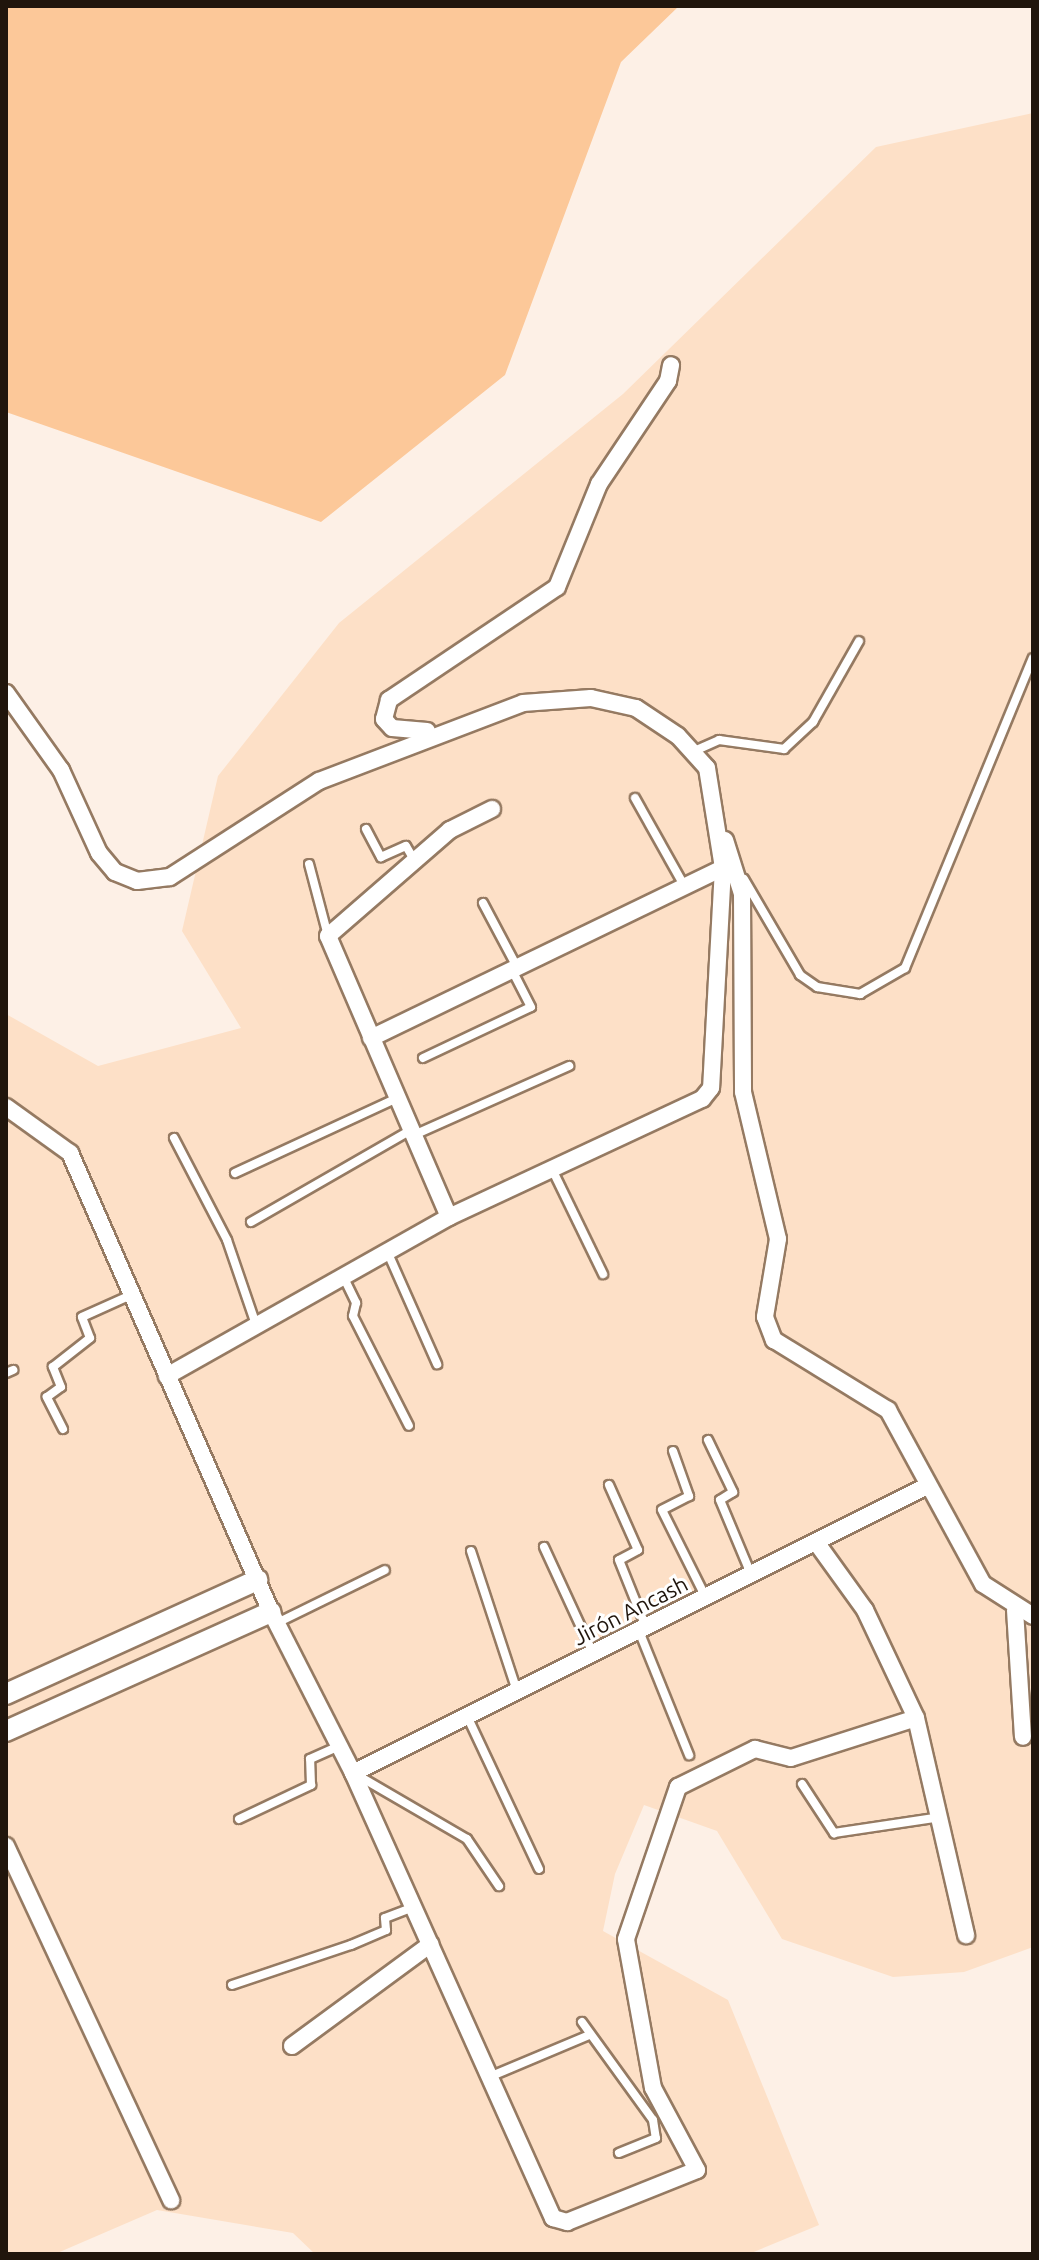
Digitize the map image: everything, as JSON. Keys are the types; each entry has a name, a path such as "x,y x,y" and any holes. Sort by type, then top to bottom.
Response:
{"street":[{"path":"436,731 392,728 384,719 389,700 557,587 599,484 668,381 671,365"},
{"path":"6,693 61,770 99,853 115,872 137,881 170,877 319,781 436,731 523,703 591,698 636,708 692,752 707,768 715,821 731,870 737,1051 778,1239 765,1317 774,1340 888,1410 983,1584 1015,1610 1033,1616"},
{"path":"449,1217 328,936 416,863 450,830 492,809"},
{"path":"371,1038 685,887 731,870"},
{"path":"167,1376 255,1322 449,1217 702,1099 711,1088 731,870"},
{"path":"6,1107 70,1153 274,1618 353,1773 559,2222 692,2178 696,2159 653,2088 626,1939 678,1787 755,1749 791,1758 916,1718"},
{"name":"Jirón Ancash","path":"353,1773 927,1486"},
{"path":"816,1542 865,1610 916,1718 966,1935"},
{"path":"6,1694 257,1580"},
{"path":"1015,1610 1028,1678 1023,1737"},
{"path":"6,1731 274,1618"},
{"path":"6,1846 171,2200"},
{"path":"292,2046 431,1944"}],"lane":[{"path":"692,752 719,740 784,749 813,722 859,641"},
{"path":"731,870 800,975 817,987 860,994 905,968 1033,658"},
{"path":"635,798 685,887"},
{"path":"366,829 381,857 406,846 416,863"},
{"path":"309,864 328,936"},
{"path":"423,1058 531,1007 483,903"},
{"path":"251,1222 412,1133 569,1066"},
{"path":"235,1173 397,1098"},
{"path":"174,1138 227,1240 255,1322"},
{"path":"552,1169 603,1274"},
{"path":"387,1251 437,1364"},
{"path":"342,1275 356,1303 353,1316 409,1426"},
{"path":"63,1429 47,1397 61,1387 53,1367 90,1338 82,1317 131,1295"},
{"path":"708,1440 733,1492 720,1500 751,1574"},
{"path":"673,1451 689,1496 662,1510 706,1597"},
{"path":"609,1485 638,1550 619,1560 689,1755"},
{"path":"544,1547 593,1653"},
{"path":"471,1551 517,1691"},
{"path":"274,1618 385,1570"},
{"path":"467,1716 539,1869"},
{"path":"239,1819 311,1785 310,1759 339,1746"},
{"path":"353,1773 467,1839 499,1886"},
{"path":"802,1784 834,1833 941,1817"},
{"path":"232,1985 351,1945 386,1930 385,1918 414,1907"},
{"path":"582,2022 653,2120 656,2138 619,2153"},
{"path":"494,2075 589,2035"}],"shaded area":[{"path":"6,6 679,6 621,62 505,375 321,522 6,412"},
{"path":"1033,113 1033,1947 964,1972 893,1977 782,1939 717,1831 644,1805 615,1874 603,1931 728,2000 819,2225 749,2254 315,2254 293,2233 157,2210 55,2254 6,2254 6,1014 98,1066 241,1028 182,931 218,776 339,623 623,394 876,147"}]}
